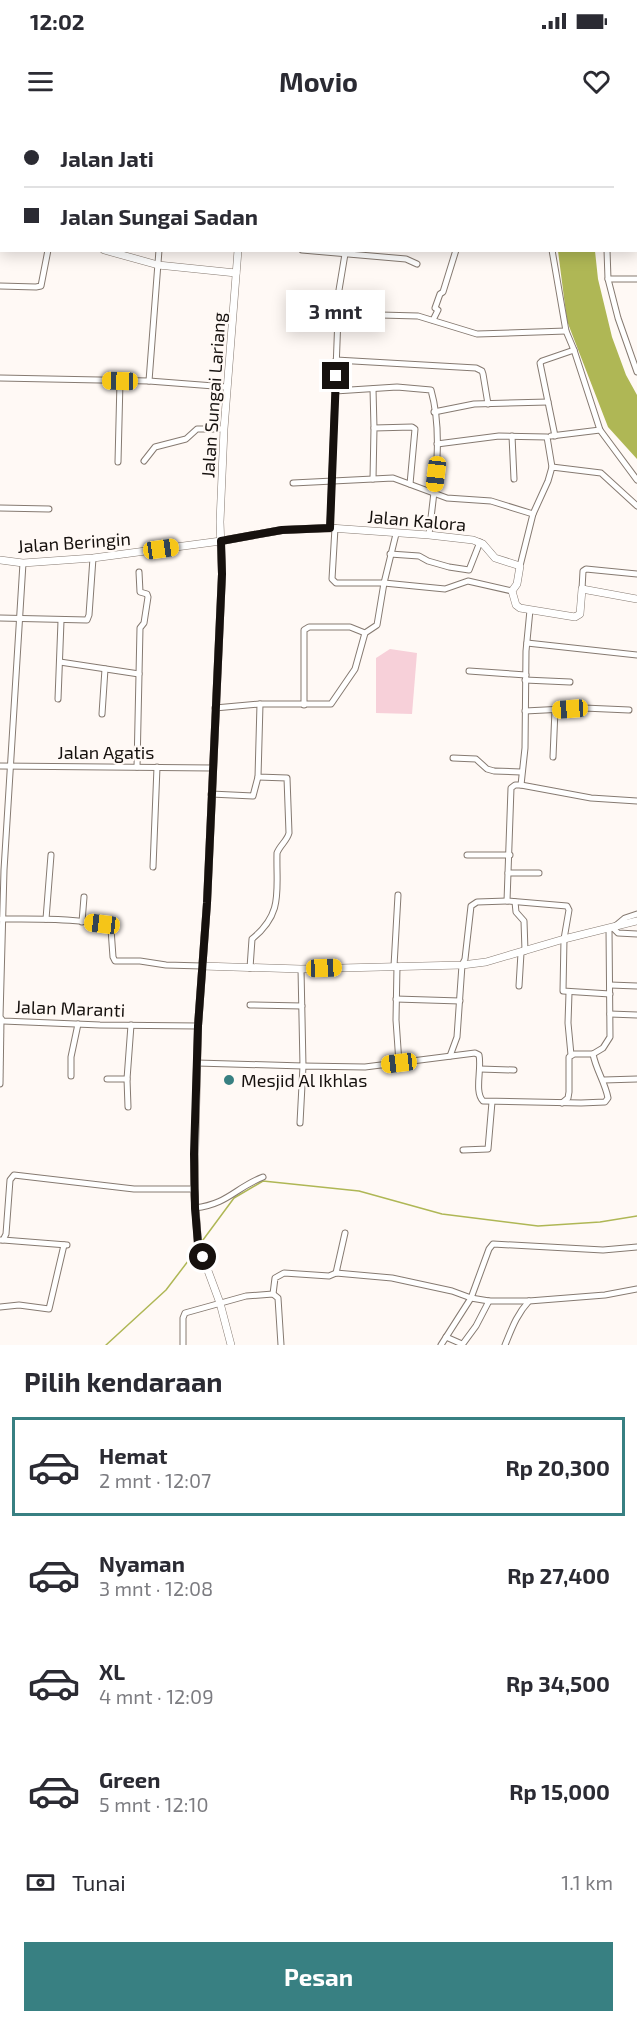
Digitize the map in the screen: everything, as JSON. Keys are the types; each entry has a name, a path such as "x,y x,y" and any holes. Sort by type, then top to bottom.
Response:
{"street":[{"path":"0,286 41,286 48,252"},
{"path":"111,252 158,266 236,273"},
{"path":"149,381 159,252"},
{"name":"Jalan Sungai Lariang","path":"231,1345 220,1303 198,1244 194,1189 198,1026 222,574 220,522 224,429 238,252"},
{"path":"324,252 406,258 417,264"},
{"path":"434,320 438,310 435,306 443,292 455,252"},
{"path":"552,252 566,331 600,430 637,480"},
{"path":"607,252 608,279 637,372"},
{"path":"345,254 339,290 331,483 333,581 445,589 468,581 512,591"},
{"path":"608,279 637,279"},
{"path":"305,313 418,316 477,334 566,331"},
{"path":"555,436 540,363 574,350"},
{"path":"336,360 480,369 483,374 488,404"},
{"path":"0,378 149,381 227,387"},
{"path":"118,462 120,381"},
{"path":"335,391 397,387 431,390 437,444 429,535"},
{"path":"373,389 373,479"},
{"path":"435,412 488,404 548,402"},
{"path":"374,428 415,429 410,484"},
{"path":"144,461 155,447 186,439 197,429 224,429"},
{"path":"437,444 512,435 547,437 600,430"},
{"path":"512,435 514,479"},
{"path":"512,591 517,584 532,514 548,481 552,467 547,437"},
{"path":"552,467 601,473 637,506"},
{"path":"293,483 331,483 393,478 447,498 491,501 532,514"},
{"path":"0,508 49,508"},
{"name":"Jalan Kalora","path":"221,541 282,530 332,528 429,535 480,542 495,558 520,566"},
{"path":"215,708 260,704 331,704 355,669 365,633 377,625 396,534"},
{"name":"Jalan Beringin","path":"0,560 23,563 93,558 221,541"},
{"path":"390,554 419,556 438,564 470,570 480,542"},
{"path":"0,618 61,621 88,619 93,558"},
{"name":"Jalan Maranti","path":"23,563 1,928 1,1020 198,1026"},
{"path":"512,591 516,605 530,610 573,617 578,616 581,606 585,569 637,574"},
{"path":"137,767 141,626 144,623 148,597 147,594 140,592 139,572"},
{"path":"582,589 637,599"},
{"path":"521,785 525,748 527,643 530,610"},
{"path":"58,699 61,621"},
{"path":"304,705 304,630 309,627 350,627 365,633"},
{"path":"527,643 637,655"},
{"path":"60,662 140,674"},
{"path":"102,714 105,669"},
{"path":"469,671 570,682"},
{"path":"211,794 253,796 258,777 260,704"},
{"path":"525,711 595,708 629,710"},
{"path":"553,757 555,710"},
{"path":"453,758 476,759 487,769 494,771 521,772"},
{"name":"Jalan Agatis","path":"0,766 212,768"},
{"path":"153,867 157,767"},
{"path":"250,968 252,939 266,927 275,909 277,853 289,833 287,778 258,777"},
{"path":"507,901 511,789 515,785 591,798 637,801"},
{"path":"46,919 51,855"},
{"path":"467,855 510,855"},
{"path":"508,873 539,873"},
{"path":"398,895 396,999 399,1063"},
{"path":"82,922 84,897"},
{"path":"450,1056 457,1038 462,965 465,958 471,906 477,902 507,901 567,906 569,910 564,939 562,990 569,993 610,994"},
{"path":"515,902 516,912 524,921 519,986"},
{"path":"611,928 625,918 637,914"},
{"path":"2,919 46,919 111,927 115,961 140,961 166,965 301,969 462,965 486,962 637,921"},
{"path":"611,928 618,933 637,934"},
{"path":"571,1055 593,1054 607,1043 609,1037 611,928"},
{"path":"300,1123 303,1066 301,969"},
{"path":"610,985 637,986"},
{"path":"562,1103 568,1098 569,1092 568,1060 571,1055 568,1023 569,993"},
{"path":"396,999 460,1001"},
{"path":"250,1005 302,1006"},
{"path":"610,1014 637,1016"},
{"path":"0,1084 1,1020"},
{"path":"71,1076 71,1057 78,1024"},
{"path":"128,1107 127,1079 131,1025"},
{"path":"197,1063 365,1067 477,1054 480,1061 480,1098 483,1101 605,1102 608,1098 604,1080 596,1066 593,1054"},
{"path":"480,1069 514,1070"},
{"path":"107,1079 127,1079"},
{"path":"604,1080 637,1079"},
{"path":"463,1150 488,1149 492,1102"},
{"path":"1,1240 6,1234 10,1180 14,1176 134,1190 194,1189"},
{"path":"195,1208 220,1203 246,1184 264,1177"},
{"path":"336,1273 345,1233"},
{"path":"0,1307 19,1305 49,1309 66,1245 1,1240"},
{"path":"441,1345 471,1298 489,1249 493,1244 603,1250 637,1247"},
{"path":"273,1294 274,1279 279,1274 329,1276 336,1273 392,1278 452,1291 471,1298 489,1300 529,1301 605,1295 637,1289"},
{"path":"183,1345 183,1315 189,1311 246,1296 273,1294 278,1298 281,1345"},
{"path":"446,1337 462,1345 476,1326 489,1300"},
{"path":"505,1345 514,1322 529,1301"}],"shaded area":[{"path":"558,252 595,252 598,279 612,337 626,375 637,395 637,459 608,427 567,321"},
{"path":"390,649 417,653 412,714 376,713 376,658"}],"waterway":[{"path":"200,1244 234,1198 263,1181 359,1191 442,1214 538,1226 600,1222 637,1216"},
{"path":"106,1345 166,1290 198,1248"}],"place":[{"name":"Mesjid Al Ikhlas","path":"229,1080"}],"route":[{"path":"203,1257 198,1244 194,1154 198,1026 207,903 222,574 221,541 282,530 330,528 336,376"}]}
